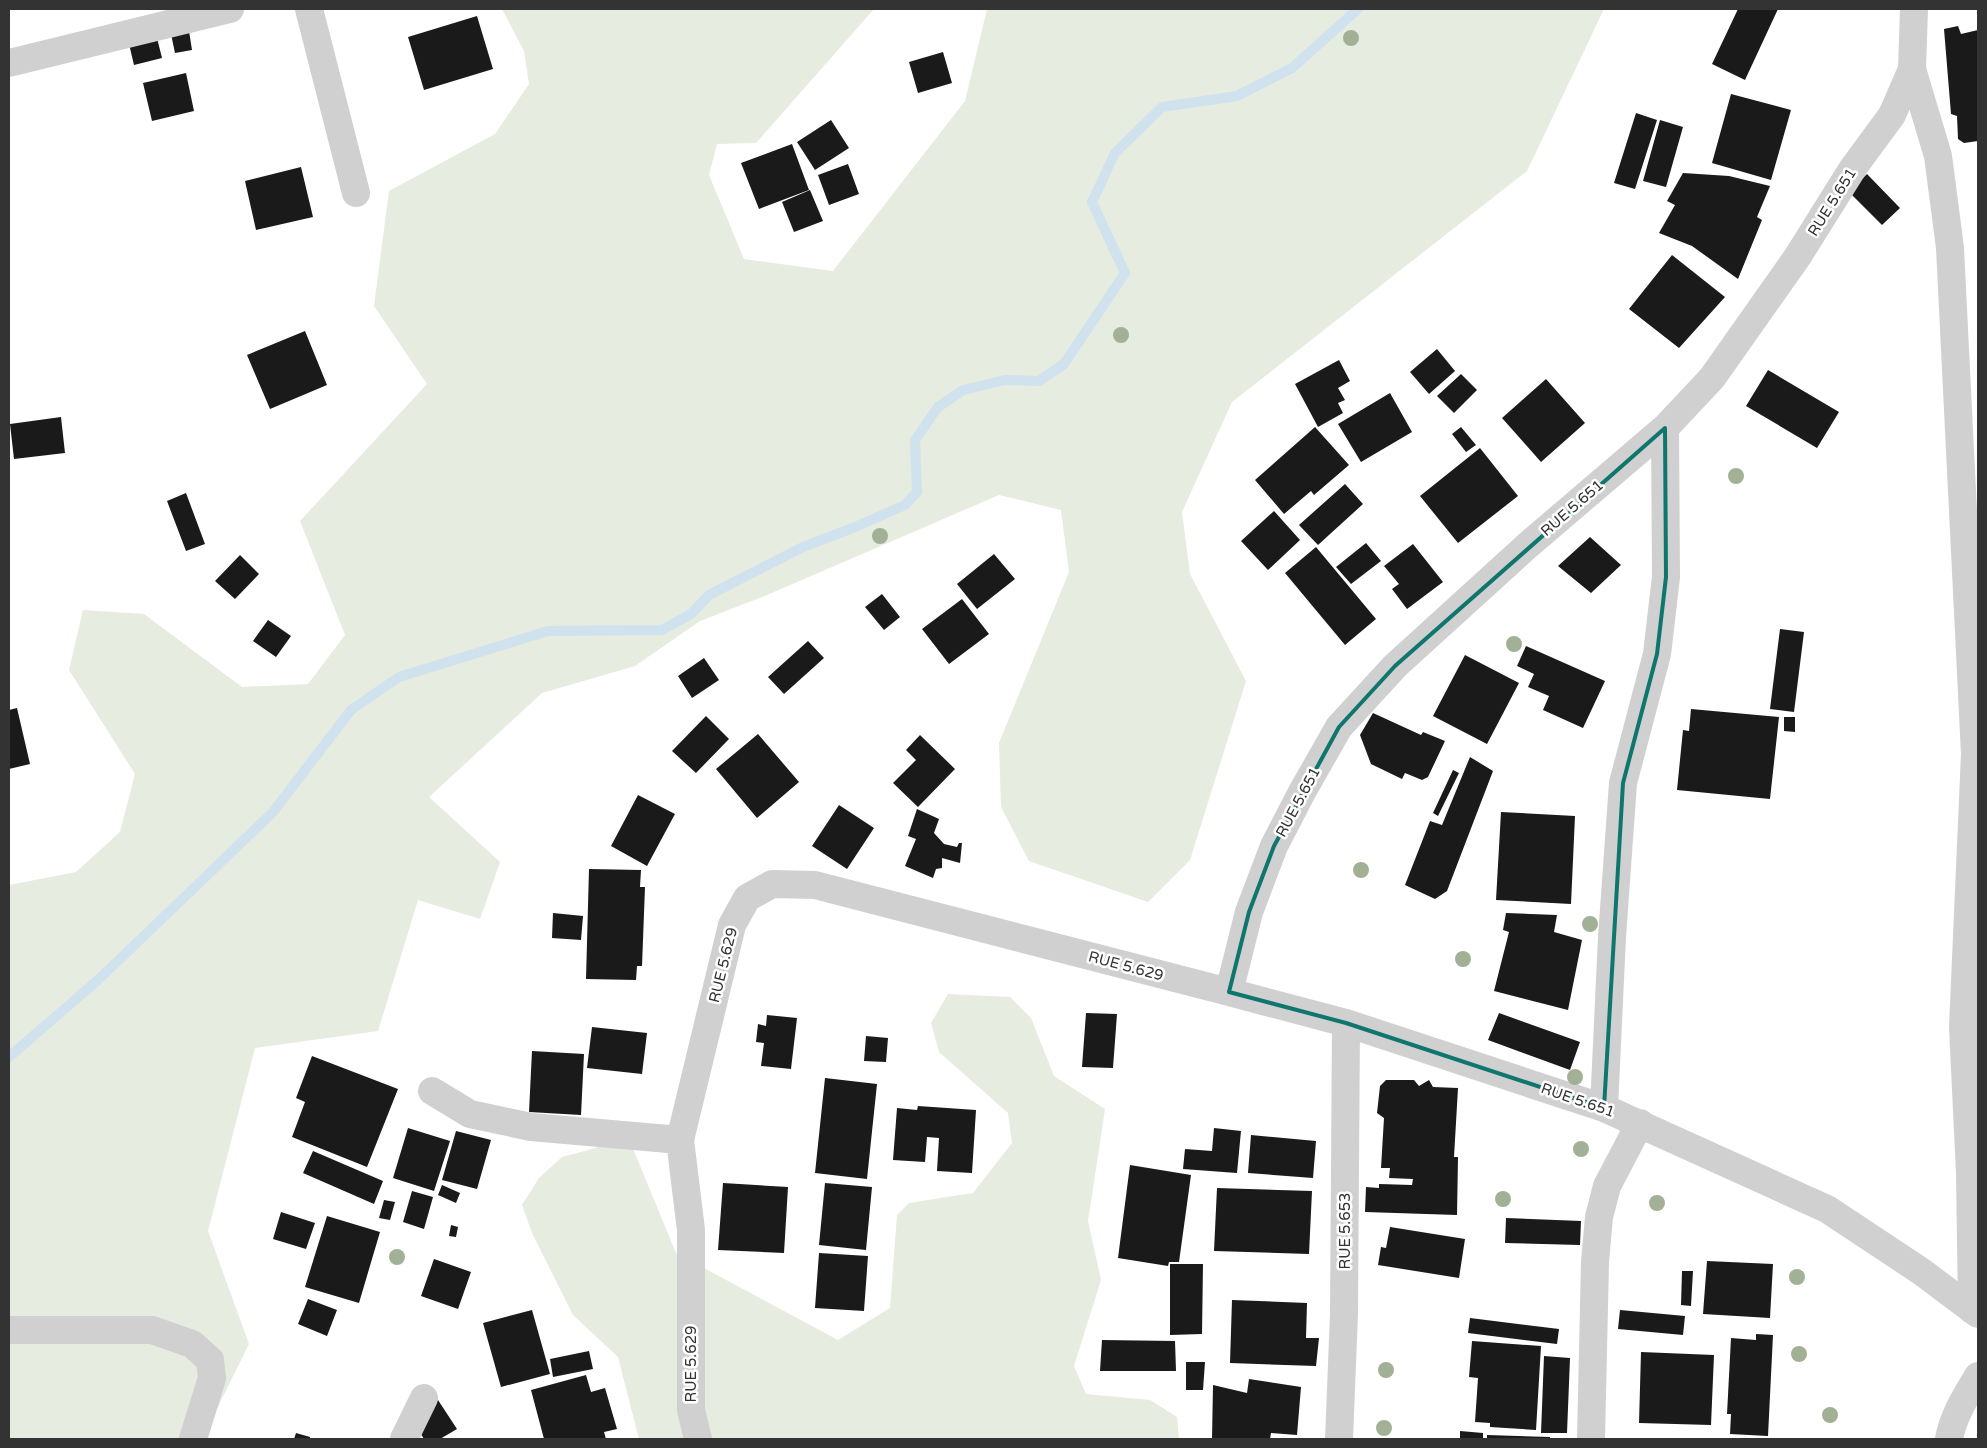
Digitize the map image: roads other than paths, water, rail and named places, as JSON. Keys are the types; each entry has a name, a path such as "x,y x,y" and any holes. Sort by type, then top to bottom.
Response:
{"street":[{"path":"9,63 230,9"},
{"path":"309,9 356,193"},
{"name":"RUE 5.651","path":"1914,9 1912,69 1892,115 1853,168 1798,256 1712,378 1665,428 1528,545 1395,666 1339,727 1274,846 1249,912 1229,992 1346,1023 1604,1108 1640,1123 1827,1209 1922,1272 1975,1312"},
{"path":"1912,69 1938,156 1950,248 1975,754 1973,834 1963,1027 1975,1312"},
{"path":"1604,1108 1612,937 1623,783 1656,654 1666,577 1665,428"},
{"name":"RUE 5.629","path":"698,1439 691,1410 691,1230 680,1140 732,925 747,898 772,884 815,885 1229,992"},
{"name":"RUE 5.653","path":"1339,1439 1344,1314 1346,1023"},
{"path":"432,1091 470,1114 531,1127 680,1140"},
{"path":"1591,1439 1595,1262 1599,1217 1607,1186 1640,1123"},
{"path":"9,1330 152,1330 192,1344 210,1360 212,1378 193,1439"},
{"path":"1949,1439 1961,1405 1978,1376"},
{"path":"404,1439 424,1398"}],"waterway":[{"path":"9,1057 98,980 273,812 351,710 399,677 548,631 662,630 691,614 709,595 803,547 905,505 917,492 915,440 938,407 963,390 1005,380 1039,381 1064,364 1125,273 1092,202 1115,153 1162,107 1237,96 1292,68 1358,9"}]}
